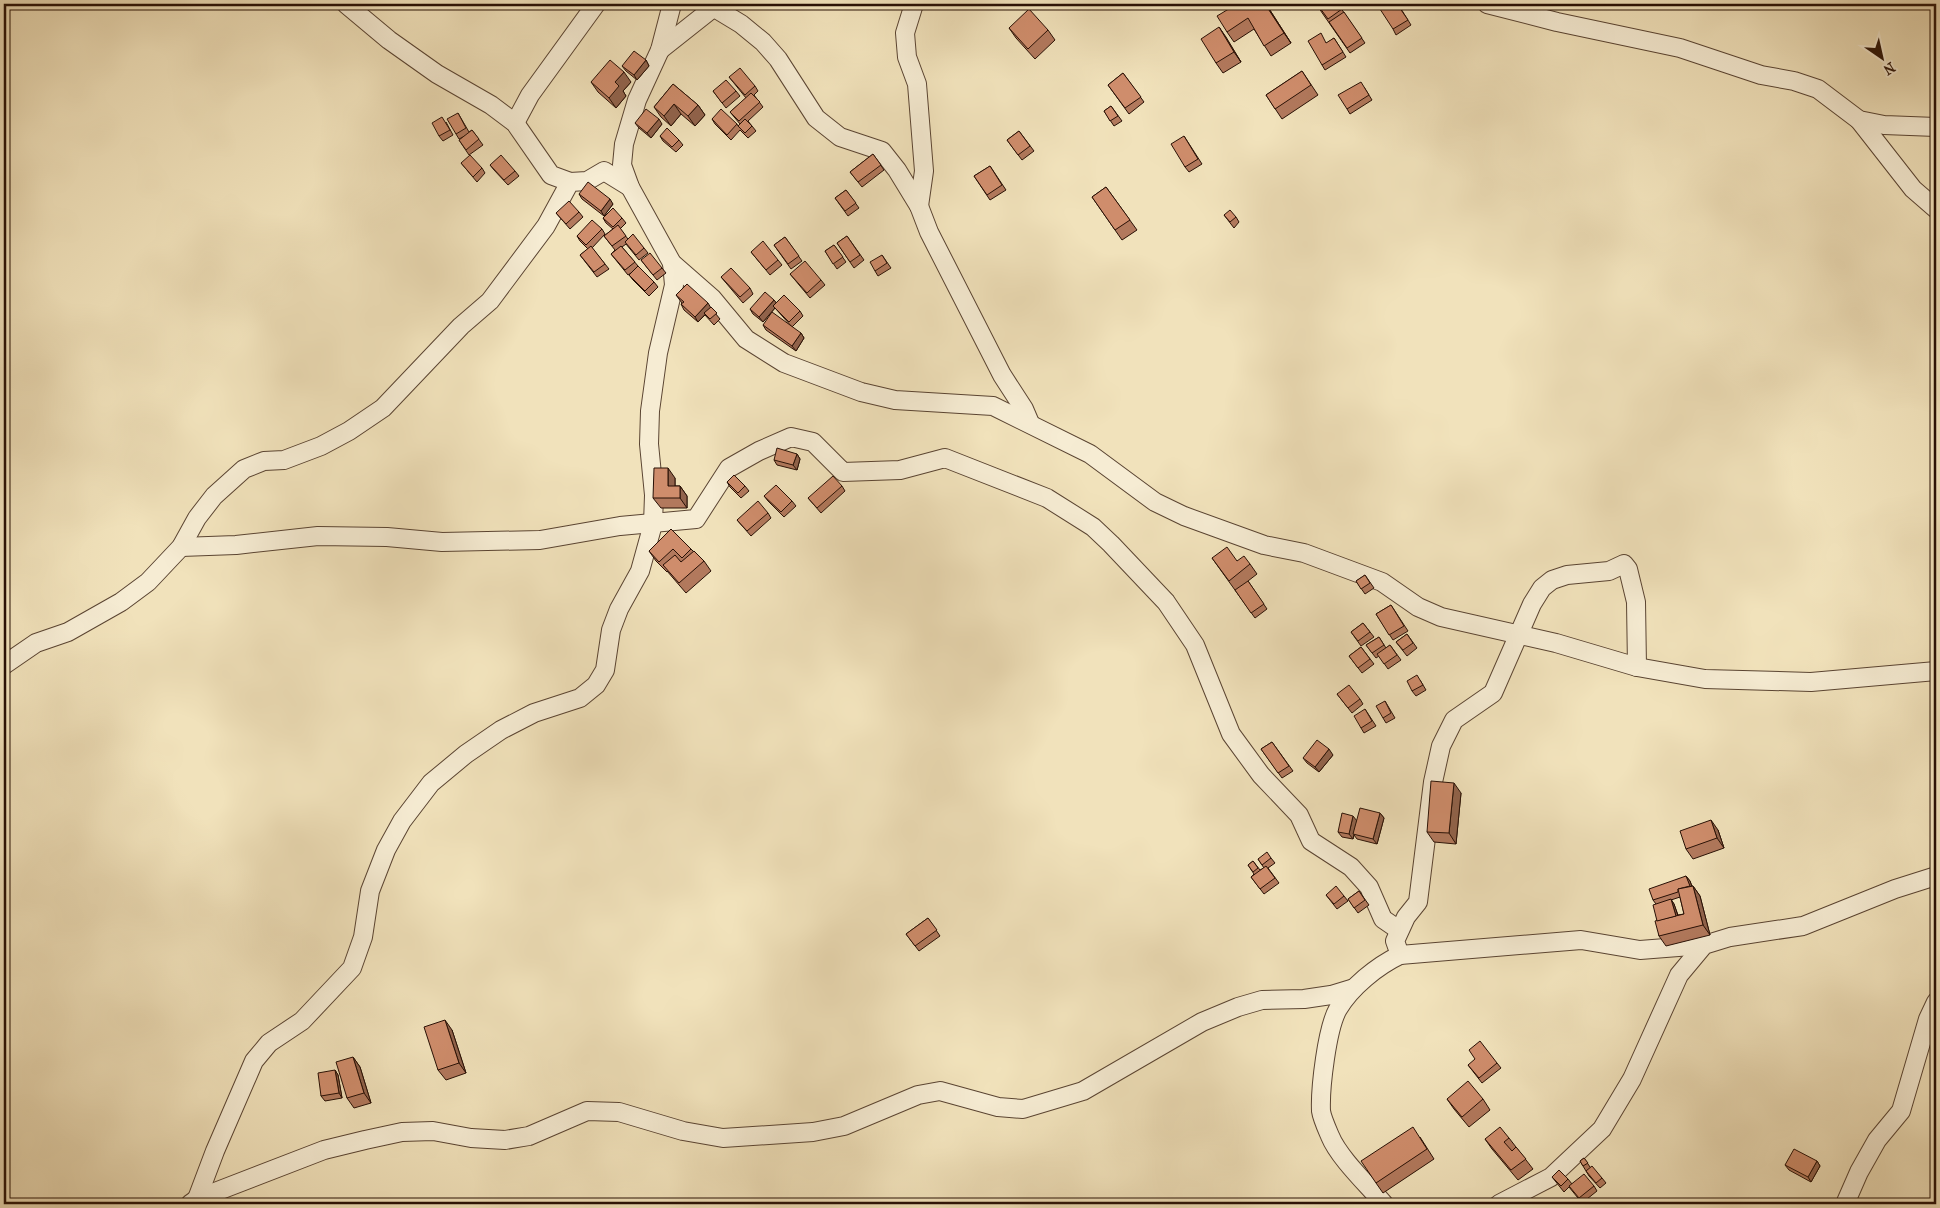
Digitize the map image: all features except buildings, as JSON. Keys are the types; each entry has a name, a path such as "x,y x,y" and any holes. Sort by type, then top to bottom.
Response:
{"street":[{"path":"346,4 388,40 418,61 491,105 515,123 551,174 570,182 586,181 604,171 630,187"},
{"path":"515,123 530,96 596,4"},
{"path":"672,4 660,50 637,100 624,144 622,165 630,187 672,263 712,298 746,339 784,363 860,392 895,400 993,406 1090,454 1155,502 1184,516 1264,545 1304,553 1382,582 1418,607 1441,617 1520,634 1637,667 1705,679 1755,682 1812,682 1936,672"},
{"path":"660,50 708,12 710,4 741,24 763,42 778,59 816,118 840,137 882,151 897,170 919,206 929,232 998,367 1024,409 1030,423"},
{"path":"914,4 905,33 907,57 917,84 924,171 919,206"},
{"path":"1487,4 1557,22 1680,48 1761,75 1794,81 1818,89 1859,120 1913,189 1936,209"},
{"path":"1859,120 1884,125 1936,127"},
{"path":"4,665 36,643 68,632 121,602 148,582 181,546 197,518 214,496 244,469 264,461 284,460 321,446 349,431 383,408 501,287 546,226 570,182"},
{"path":"194,1202 254,1061 269,1043 302,1021 352,968 363,937 370,891 386,850 402,821 431,783 466,754 501,730 534,713 580,698 596,685 605,670 611,630 618,610 640,571 653,524 654,495 649,444 650,411 658,353 674,285 672,263"},
{"path":"181,546 236,545 318,536 387,537 442,542 540,540 620,526 696,519 729,468 759,451 792,438 813,442 843,472 900,470 945,458 1047,498 1093,527 1105,538 1166,602 1195,645 1205,665 1231,734 1260,775 1299,815 1311,840 1351,867 1370,887 1382,918 1399,930"},
{"path":"1400,955 1395,941 1399,930 1418,902 1433,782 1441,746 1454,720 1493,693 1532,604 1542,588 1552,580 1567,575 1609,571 1624,564 1628,569 1636,602 1637,667"},
{"path":"1384,1204 1339,1153 1321,1112 1330,1032 1337,1010 1354,988 1386,962 1400,955 1581,940 1640,950 1704,945 1730,937 1804,926 1895,889 1936,876"},
{"path":"1499,1204 1551,1177 1602,1129 1632,1078 1678,975 1704,945"},
{"path":"194,1202 324,1150 365,1140 402,1132 433,1132 471,1138 513,1139 529,1136 587,1111 619,1112 683,1132 723,1138 813,1132 844,1126 918,1095 940,1090 998,1107 1023,1108 1083,1091 1202,1022 1238,1007 1262,1000 1304,999 1331,995 1354,988"},
{"path":"1845,1204 1859,1172 1877,1140 1901,1111 1928,1019 1936,1002"}]}
